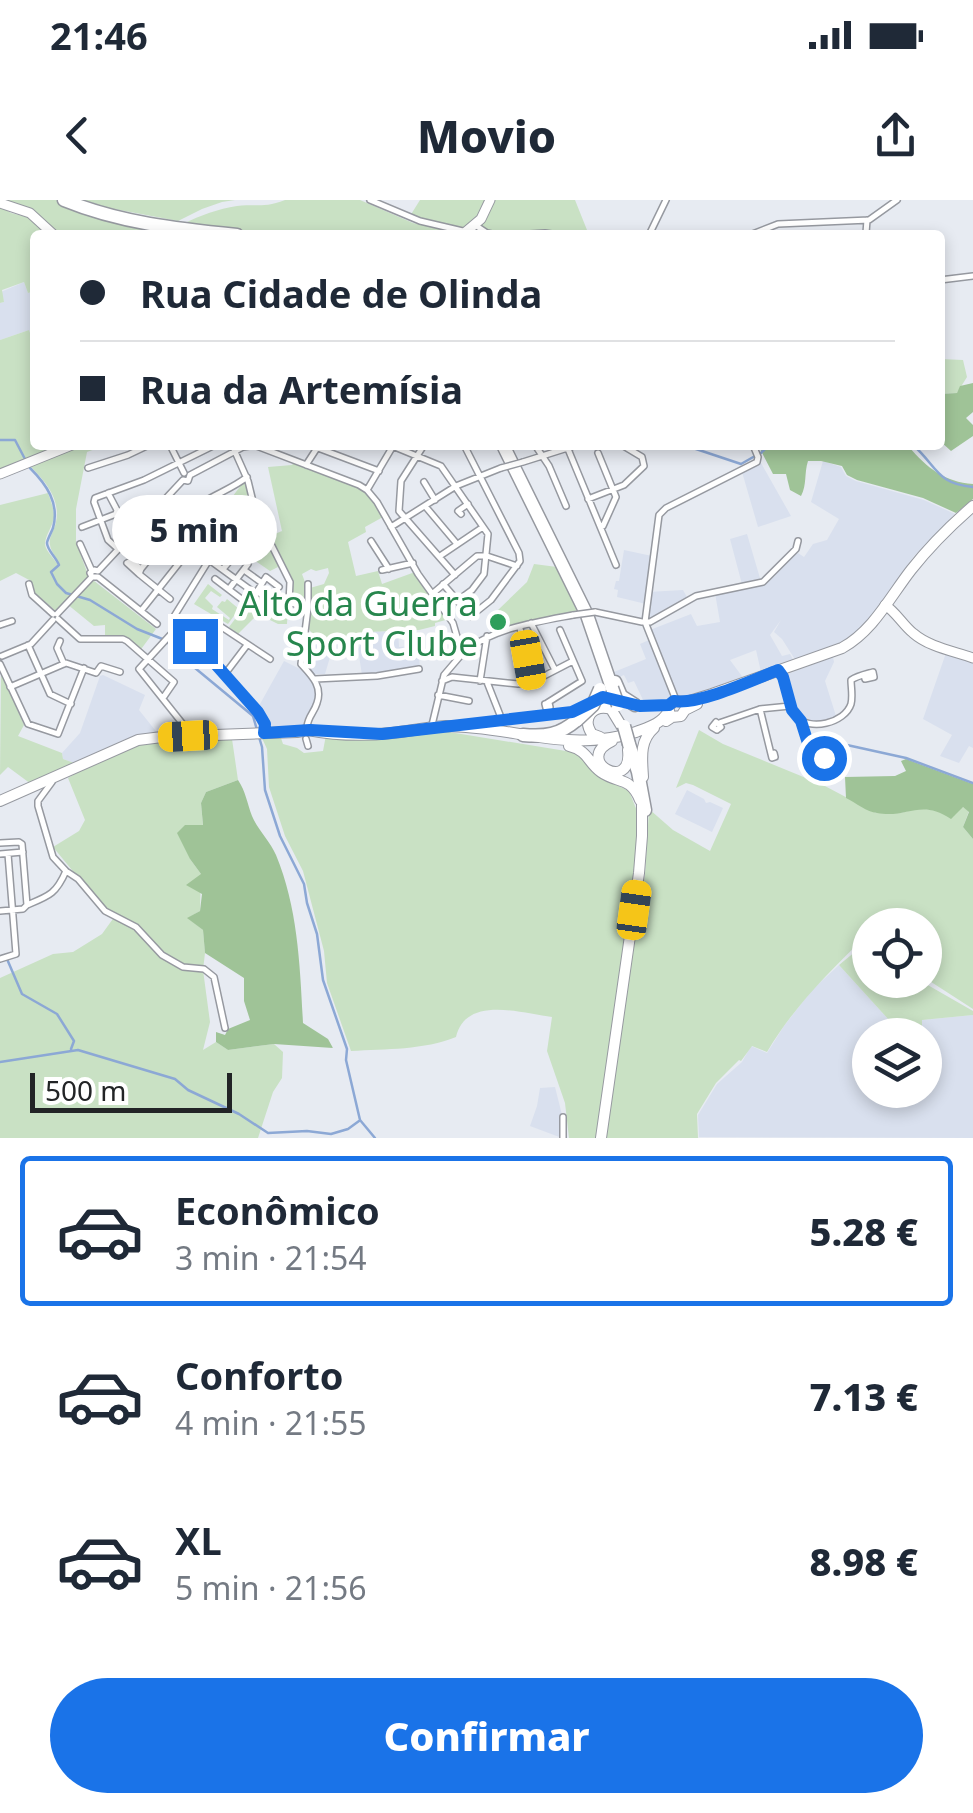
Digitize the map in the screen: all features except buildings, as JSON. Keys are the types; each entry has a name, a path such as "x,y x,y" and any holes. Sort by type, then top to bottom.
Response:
{"highway":[{"path":"64,200 139,223 196,230"},
{"path":"505,450 619,693 636,705"},
{"path":"598,647 602,674 638,772 643,811"},
{"path":"523,735 555,735 577,720 608,688"}],"main road":[{"path":"400,732 437,727 486,729 562,741 588,741 623,736 652,726 675,708 779,674 848,646 889,608 927,550 973,506"},
{"path":"601,1138 644,854 643,744 646,735 675,708"},
{"path":"557,744 600,743 655,727"},
{"path":"0,803 136,744 186,732 309,735 464,731 580,750 600,772 632,786 643,811"},
{"path":"0,803 138,740 166,738"}],"street":[{"path":"76,200 157,222 180,224"},
{"path":"370,200 420,221 463,230"},
{"path":"469,230 490,200"},
{"path":"651,230 666,200"},
{"path":"763,230 778,224 867,220 897,200"},
{"path":"2,202 30,213 49,230"},
{"path":"867,220 868,230"},
{"path":"945,279 973,276"},
{"path":"1,471 58,450"},
{"path":"88,468 138,450"},
{"path":"172,450 186,476"},
{"path":"118,550 108,540 100,521 96,496 144,480 206,450"},
{"path":"234,450 256,514 290,582 290,602"},
{"path":"84,668 56,734 28,724 1,659 28,646 186,476 239,450"},
{"path":"267,450 367,490 453,623 463,651"},
{"path":"306,466 313,450"},
{"path":"325,450 379,471"},
{"path":"367,490 389,450"},
{"path":"402,450 442,466 488,534 483,576 456,601"},
{"path":"422,450 400,481 399,511 454,575"},
{"path":"443,584 472,616 490,600 520,561 467,450"},
{"path":"539,450 550,466 566,506"},
{"path":"391,527 456,486 562,450"},
{"path":"573,450 588,499 616,565"},
{"path":"588,499 624,485 644,466 642,457 630,450"},
{"path":"755,450 757,462 661,512 645,622 675,708 603,697 572,712 437,727 442,681 463,651 486,636 584,612 645,622 662,617 696,596 763,582 794,552 798,541"},
{"path":"598,452 615,500 604,526 600,527"},
{"path":"188,515 199,503 246,477"},
{"path":"424,482 435,500"},
{"path":"82,527 116,512 108,492"},
{"path":"130,513 145,528 159,511 145,498"},
{"path":"461,514 458,510 468,504"},
{"path":"425,506 457,544"},
{"path":"153,518 256,593 308,608"},
{"path":"439,557 483,527"},
{"path":"170,533 140,572 170,599"},
{"path":"186,732 140,667 174,630 174,618 222,553 206,541"},
{"path":"371,541 386,570 412,562"},
{"path":"80,544 95,574 157,624"},
{"path":"141,611 191,548"},
{"path":"223,569 234,555"},
{"path":"432,594 479,555 517,566"},
{"path":"229,589 246,567 262,583"},
{"path":"256,593 266,578 279,587"},
{"path":"215,579 244,600"},
{"path":"29,584 32,595 80,639 123,638 174,682 164,698"},
{"path":"308,584 302,664 315,679 318,699 310,714 309,735"},
{"path":"889,608 923,641 973,658"},
{"path":"0,625 12,620"},
{"path":"531,623 555,670"},
{"path":"217,624 270,659"},
{"path":"442,681 452,677 532,682 519,627"},
{"path":"178,629 195,641 262,718 264,733"},
{"path":"542,716 546,704 582,680 560,630"},
{"path":"195,641 202,632"},
{"path":"486,636 484,682 502,720"},
{"path":"60,642 57,648 64,664"},
{"path":"225,674 247,644"},
{"path":"28,646 50,694 70,704"},
{"path":"544,676 574,662"},
{"path":"10,687 70,663 96,673 101,666 120,672"},
{"path":"315,679 368,677 420,669"},
{"path":"779,674 812,756 822,760"},
{"path":"801,721 817,725 842,716 852,702 851,680 864,675"},
{"path":"438,695 469,701"},
{"path":"719,723 760,709 790,706"},
{"path":"760,709 771,754"},
{"path":"46,786 38,806 53,857 78,879 105,912 136,927 166,958 182,967 209,972 216,980 225,1028"},
{"path":"0,844 20,842 27,905"},
{"path":"0,854 23,852"},
{"path":"0,959 16,954 8,854"},
{"path":"0,911 23,909 54,892 66,872"},
{"path":"563,1117 564,1138"}],"shaded area":[{"path":"24,282 30,292 30,333 0,340 0,303 4,302 1,292"},
{"path":"823,461 841,467 846,476 856,481 924,500 955,514 914,556 863,628 846,642 796,661 774,632 781,620 770,635 782,656 790,654 794,661 761,672 756,650 730,660 744,679 678,699 669,677 673,698 644,702 634,681 628,683 624,675 617,678 614,672 646,659 640,644 649,640 643,625 646,604 617,597 618,590 614,589 624,550 652,556 648,592 683,590 688,599 649,623 650,630 691,614 697,626 720,622 715,593 743,588 730,539 747,534 762,585 789,558 798,553 804,557 813,544 827,540 839,519 811,502"},
{"path":"761,463 791,516 758,527 742,472"},
{"path":"398,631 399,647 418,646 420,668 362,675 358,649 368,632"},
{"path":"306,641 333,647 325,674 314,674 304,665"},
{"path":"946,653 973,661 973,748 969,746 959,763 940,756 952,735 923,719"},
{"path":"833,657 825,681 836,716 821,722 799,717 793,709 785,675"},
{"path":"284,661 310,674 316,691 305,728 261,727 254,710"},
{"path":"103,675 145,695 139,710 159,735 142,735 117,743 77,764 63,759 62,753 80,733"},
{"path":"687,790 706,803 723,808 712,832 675,814"},
{"path":"839,965 852,979 852,998 869,998 887,1018 852,1018 852,1108 942,1108 942,1018 973,1015 973,1138 699,1137 698,1115 717,1084 742,1062 751,1046 767,1053 812,990"},
{"path":"555,1087 562,1115 562,1138 530,1126 540,1088"}],"green space":[{"path":"6,200 56,200 70,207 183,230 50,230"},
{"path":"84,200 235,200 178,221"},
{"path":"285,200 360,200 413,223 444,230 229,230 183,224 223,209"},
{"path":"420,200 486,200 474,223 465,229 410,216"},
{"path":"493,200 575,200 587,230 491,230 479,225"},
{"path":"0,206 31,218 43,230 30,230 30,292 24,282 2,290 4,302 0,303"},
{"path":"29,330 30,450 55,450 0,474 0,340"},
{"path":"945,359 963,360 967,377 957,393 945,394"},
{"path":"973,383 973,412 966,418 973,425 973,436 951,451 945,446 945,394 957,393 960,386"},
{"path":"67,450 92,450 87,452 76,509 76,542 89,577 156,629 139,652 127,641 105,638 105,625 94,626 67,604 58,613 34,592 31,581 16,573 0,581 0,505 48,493 54,517 45,544 60,567 50,542 57,513 54,497 29,465"},
{"path":"761,450 912,450 937,473 973,484 973,499 956,513 923,498 857,480 847,475 842,466 821,461 808,461 801,496 790,490 786,474 773,474"},
{"path":"294,462 357,485 372,497 383,517 348,542 356,576 378,571 382,584 415,572 449,619 419,630 367,632 356,648 341,646 342,639 317,640 308,628 310,588 324,584 328,568 302,574 306,604 292,601 292,581 270,536 282,531 268,467"},
{"path":"245,480 251,512 226,541 208,529"},
{"path":"255,516 280,566 270,571 232,545"},
{"path":"534,564 557,567 579,610 496,630 490,617 500,613 498,610 527,582"},
{"path":"208,584 222,595 211,591 205,598 212,609 229,620 217,607 222,601 227,599 239,609 228,624 194,604"},
{"path":"254,594 291,604 287,624 258,614 238,634 229,627"},
{"path":"1,672 24,725 18,736 62,753 63,759 77,764 31,784 8,767 0,775"},
{"path":"699,730 876,813 963,807 969,811 963,827 973,839 973,1009 942,989 942,908 852,908 852,950 788,1021 767,1052 752,1046 716,1083 697,1114 698,1138 605,1138 645,874 649,809 673,830 710,851 731,804 693,785 686,783 676,788"},
{"path":"449,732 578,753 598,776 629,791 637,811 637,847 597,1138 569,1138 565,1103 547,1051 552,1017 511,1010 483,1011 462,1024 456,1037 444,1041 351,1051 327,983 324,951 303,871 285,836 269,787 267,749 261,736 280,735 283,744 304,753 323,751 326,735 370,737"},
{"path":"232,739 238,780 206,792 201,803 203,826 190,859 201,874 200,911 188,918 203,930 203,970 210,1022 203,1050 216,1042 228,1050 274,1044 283,1052 282,1078 273,1092 258,1138 0,1138 0,978 53,954 73,952 102,934 115,916 53,847 79,831 85,820 68,778 138,745 182,741 186,751 192,750 196,740"},
{"path":"906,759 973,784 973,839 963,827 969,812 963,807 951,819 922,809 888,814 869,811 846,798 845,777 895,776 906,771 901,761"},
{"path":"238,780 255,821 276,855 289,896 297,937 303,1023 328,1039 333,1048 274,1044 228,1050 216,1042 216,1032 225,1035 228,1029 250,1020 244,1001 244,978 205,953 203,930 187,918 200,911 202,894 186,885 201,874 177,833 185,825 203,825 201,803 206,792"},
{"path":"852,954 852,979 839,965"},
{"path":"942,993 973,1011 973,1015 942,1018 887,1018 869,998 942,998"}],"waterway":[{"path":"0,440 15,440 26,461"},
{"path":"699,450 741,464 755,456"},
{"path":"761,453 764,450"},
{"path":"917,450 944,478 973,487"},
{"path":"30,468 46,487 55,510 47,543 59,565 51,572 57,584 66,593 90,600 137,629 165,640 253,716 257,730"},
{"path":"259,737 265,790 280,836 304,884 317,934 323,980 347,1049 360,1120 375,1138"},
{"path":"819,782 847,745 906,758 973,783"},
{"path":"7,959 22,994 57,1014 74,1041 71,1049"},
{"path":"0,1062 78,1050 175,1079 268,1133 331,1134 359,1121"}],"place":[{"name":"Alto da Guerra Sport Clube","path":"498,622"}],"route":[{"path":"195,641 258,712 265,724 264,733 396,733 572,712 603,697 636,705 669,705 778,670 812,756 824,758"}]}
